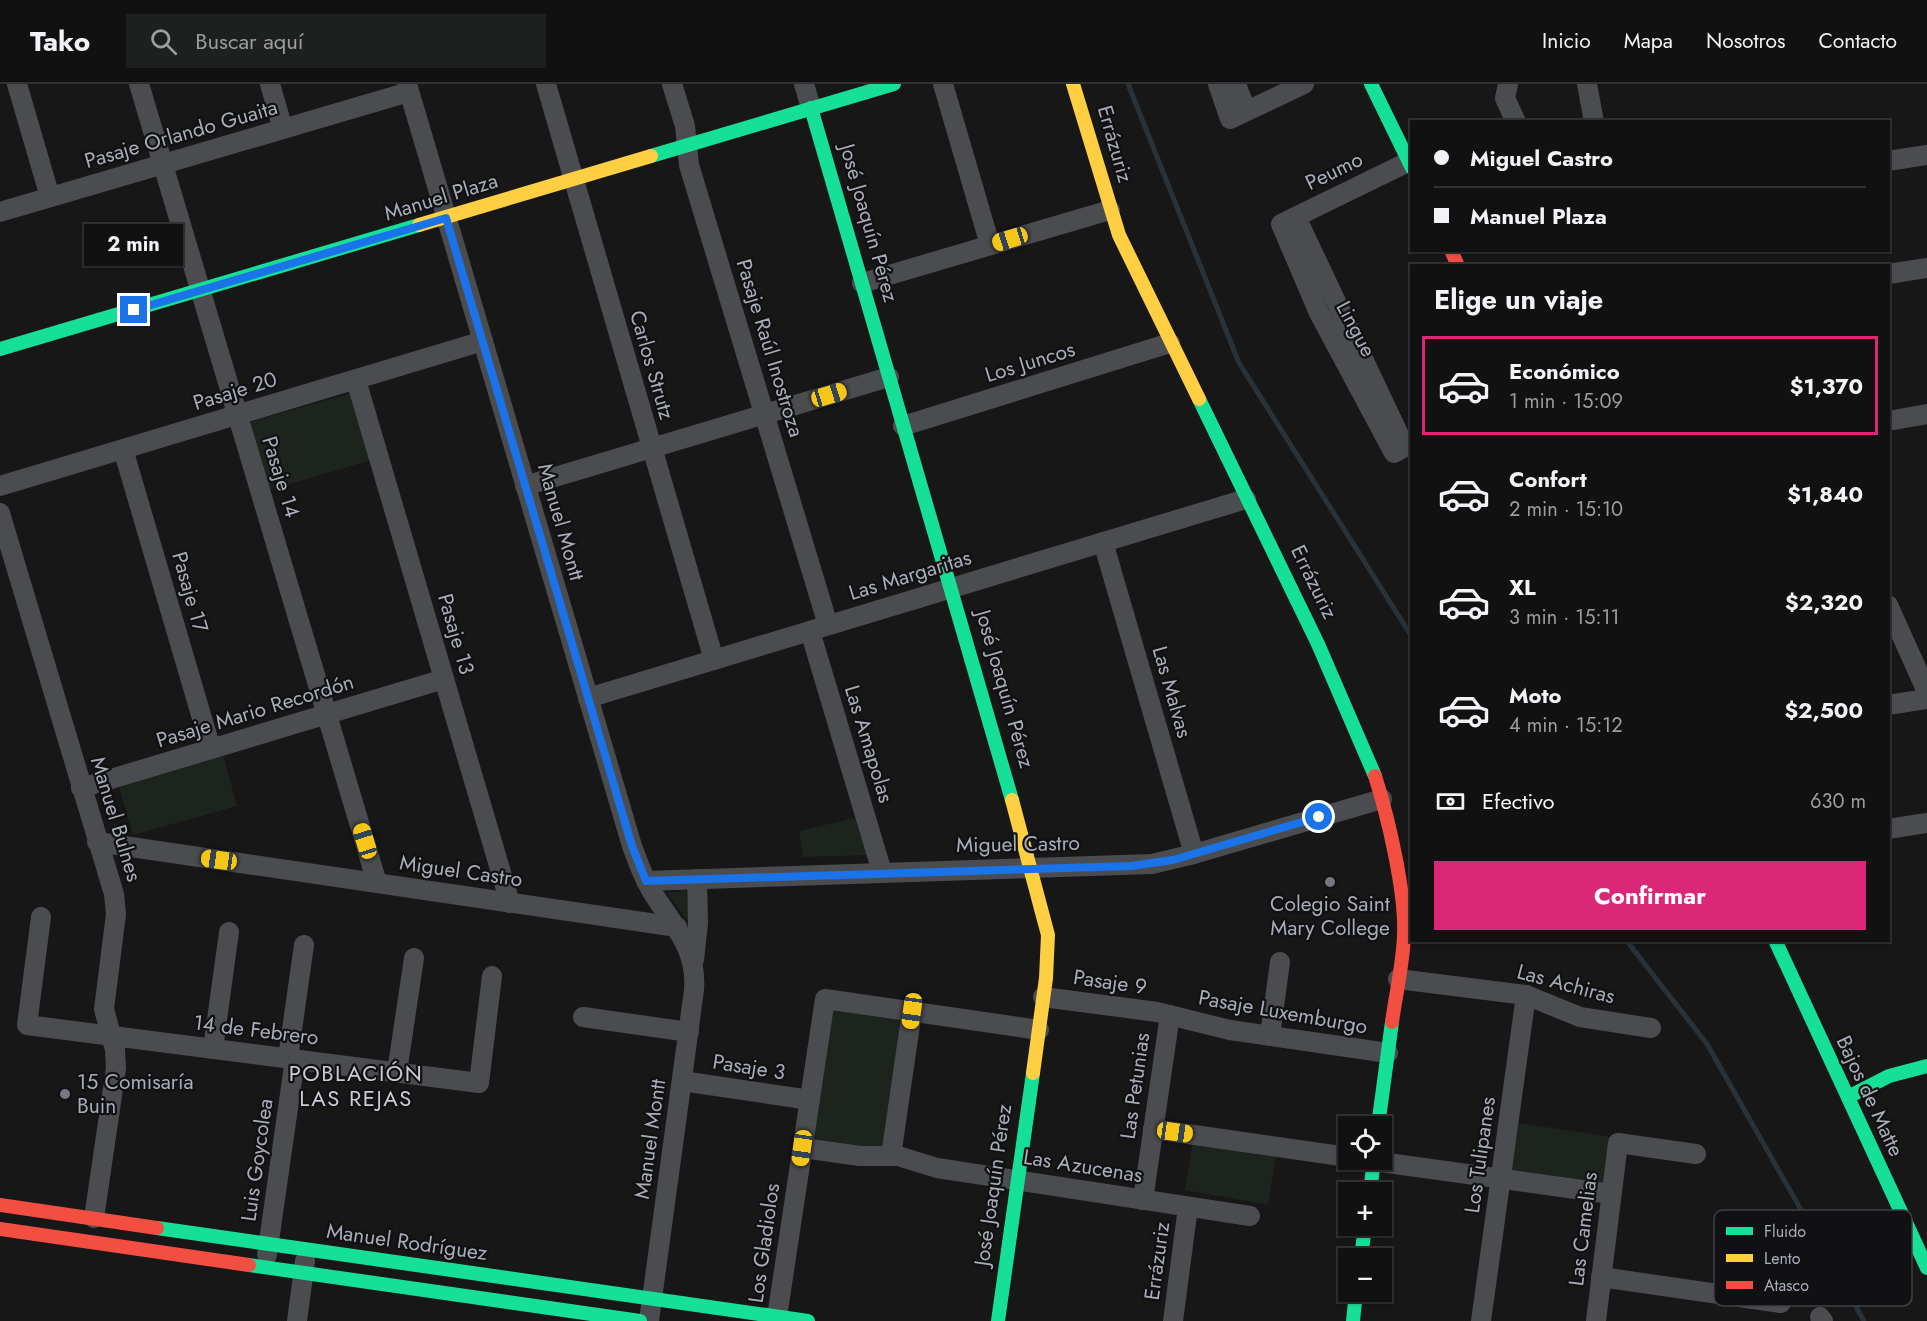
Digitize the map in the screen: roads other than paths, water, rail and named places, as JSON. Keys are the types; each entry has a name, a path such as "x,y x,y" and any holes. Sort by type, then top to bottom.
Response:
{"street":[{"path":"17,84 50,197"},
{"name":"Pasaje 14","path":"139,84 377,883"},
{"path":"270,84 283,129"},
{"name":"Carlos Strutz","path":"546,84 714,660"},
{"name":"Pasaje Raúl Inostroza","path":"672,84 684,126 689,165 765,414 819,628"},
{"name":"José Joaquín Pérez","path":"804,84 1032,868 1048,935 1039,1030 998,1321"},
{"name":"Manuel Plaza","path":"0,349 894,84"},
{"path":"943,84 990,245"},
{"name":"Errázuriz","path":"1073,84 1110,210 1142,286 1318,644 1371,765 1382,798 1403,906 1404,935 1379,1116"},
{"path":"1218,84 1238,115"},
{"path":"1236,84 1238,115"},
{"path":"1238,115 1304,84"},
{"path":"1371,84 1410,165"},
{"path":"1508,84 1505,98 1515,120"},
{"path":"1587,84 1594,120"},
{"name":"Pasaje Orlando Guaita","path":"0,212 283,129 408,88"},
{"name":"Manuel Montt","path":"408,88 632,846 646,881 687,943 694,963"},
{"path":"1890,161 1927,154"},
{"name":"Peumo","path":"1288,220 1410,165"},
{"path":"862,283 1110,210"},
{"name":"Lingue","path":"1288,220 1319,312 1404,448"},
{"path":"1890,274 1927,268"},
{"name":"Pasaje 20","path":"0,486 483,341"},
{"name":"Los Juncos","path":"903,426 1170,343"},
{"path":"525,486 889,377"},
{"name":"Pasaje 13","path":"356,380 510,903"},
{"path":"1890,421 1927,414"},
{"name":"Pasaje 17","path":"123,449 211,749"},
{"name":"Las Margaritas","path":"588,698 1246,499"},
{"name":"Manuel Bulnes","path":"0,513 6,555 81,788 116,907 104,998 104,1015 115,1050 116,1068 94,1218"},
{"name":"Las Malvas","path":"1103,542 1194,854"},
{"path":"1890,609 1927,692"},
{"name":"Las Amapolas","path":"819,628 882,872"},
{"name":"Pasaje Mario Recordón","path":"81,788 444,680"},
{"path":"1890,705 1927,699"},
{"name":"Miguel Castro","path":"646,881 1131,866 1194,854 1382,798"},
{"path":"1890,829 1927,823"},
{"name":"Miguel Castro","path":"97,842 677,927"},
{"name":"Manuel Montt","path":"649,1321 694,990 698,929 697,879"},
{"name":"14 de Febrero","path":"41,917 27,1024 292,1059 479,1083 492,976"},
{"path":"213,1048 229,932"},
{"name":"Bajos de Matte","path":"1776,942 1900,1210"},
{"name":"Luis Goycolea","path":"266,1267 304,945"},
{"path":"398,1072 414,958"},
{"path":"1270,1036 1280,962"},
{"name":"Las Achiras","path":"1398,979 1526,995 1580,1017 1651,1028"},
{"name":"Los Tulipanes","path":"1481,1321 1526,995"},
{"name":"Pasaje 9","path":"1043,997 1170,1015"},
{"name":"Los Gladiolos","path":"777,1317 825,999 912,1011"},
{"path":"891,1156 912,1011 1039,1030"},
{"name":"Pasaje Luxemburgo","path":"1170,1015 1270,1036 1388,1053"},
{"name":"Las Petunias","path":"1143,1200 1170,1015"},
{"path":"583,1017 688,1032"},
{"path":"1848,1097 1889,1076 1927,1066"},
{"name":"Pasaje 3","path":"682,1081 810,1100"},
{"path":"1153,1129 1338,1156"},
{"name":"Las Camelias","path":"1596,1321 1618,1143 1696,1154"},
{"name":"Las Azucenas","path":"802,1148 860,1156 906,1158 937,1168 1250,1216"},
{"path":"1392,1163 1611,1194"},
{"name":"Manuel Rodríguez","path":"0,1205 808,1321"},
{"name":"Errázuriz","path":"1173,1321 1188,1207"},
{"path":"0,1229 640,1321"},
{"name":"Bajos de Matte","path":"1912,1236 1927,1269"},
{"path":"297,1321 307,1249"},
{"path":"1601,1277 1714,1293"},
{"path":"1353,1321 1355,1302"}],"waterway":[{"path":"1128,84 1239,363 1410,634"},
{"path":"1628,942 1707,1044 1801,1210"},
{"path":"1855,1306 1864,1321"}],"place":[{"name":"Colegio Saint Mary College","path":"1330,882"},
{"name":"15 Comisaría Buin","path":"65,1094"}],"district":[{"name":"POBLACIÓN LAS REJAS","path":"356,1086"}]}
